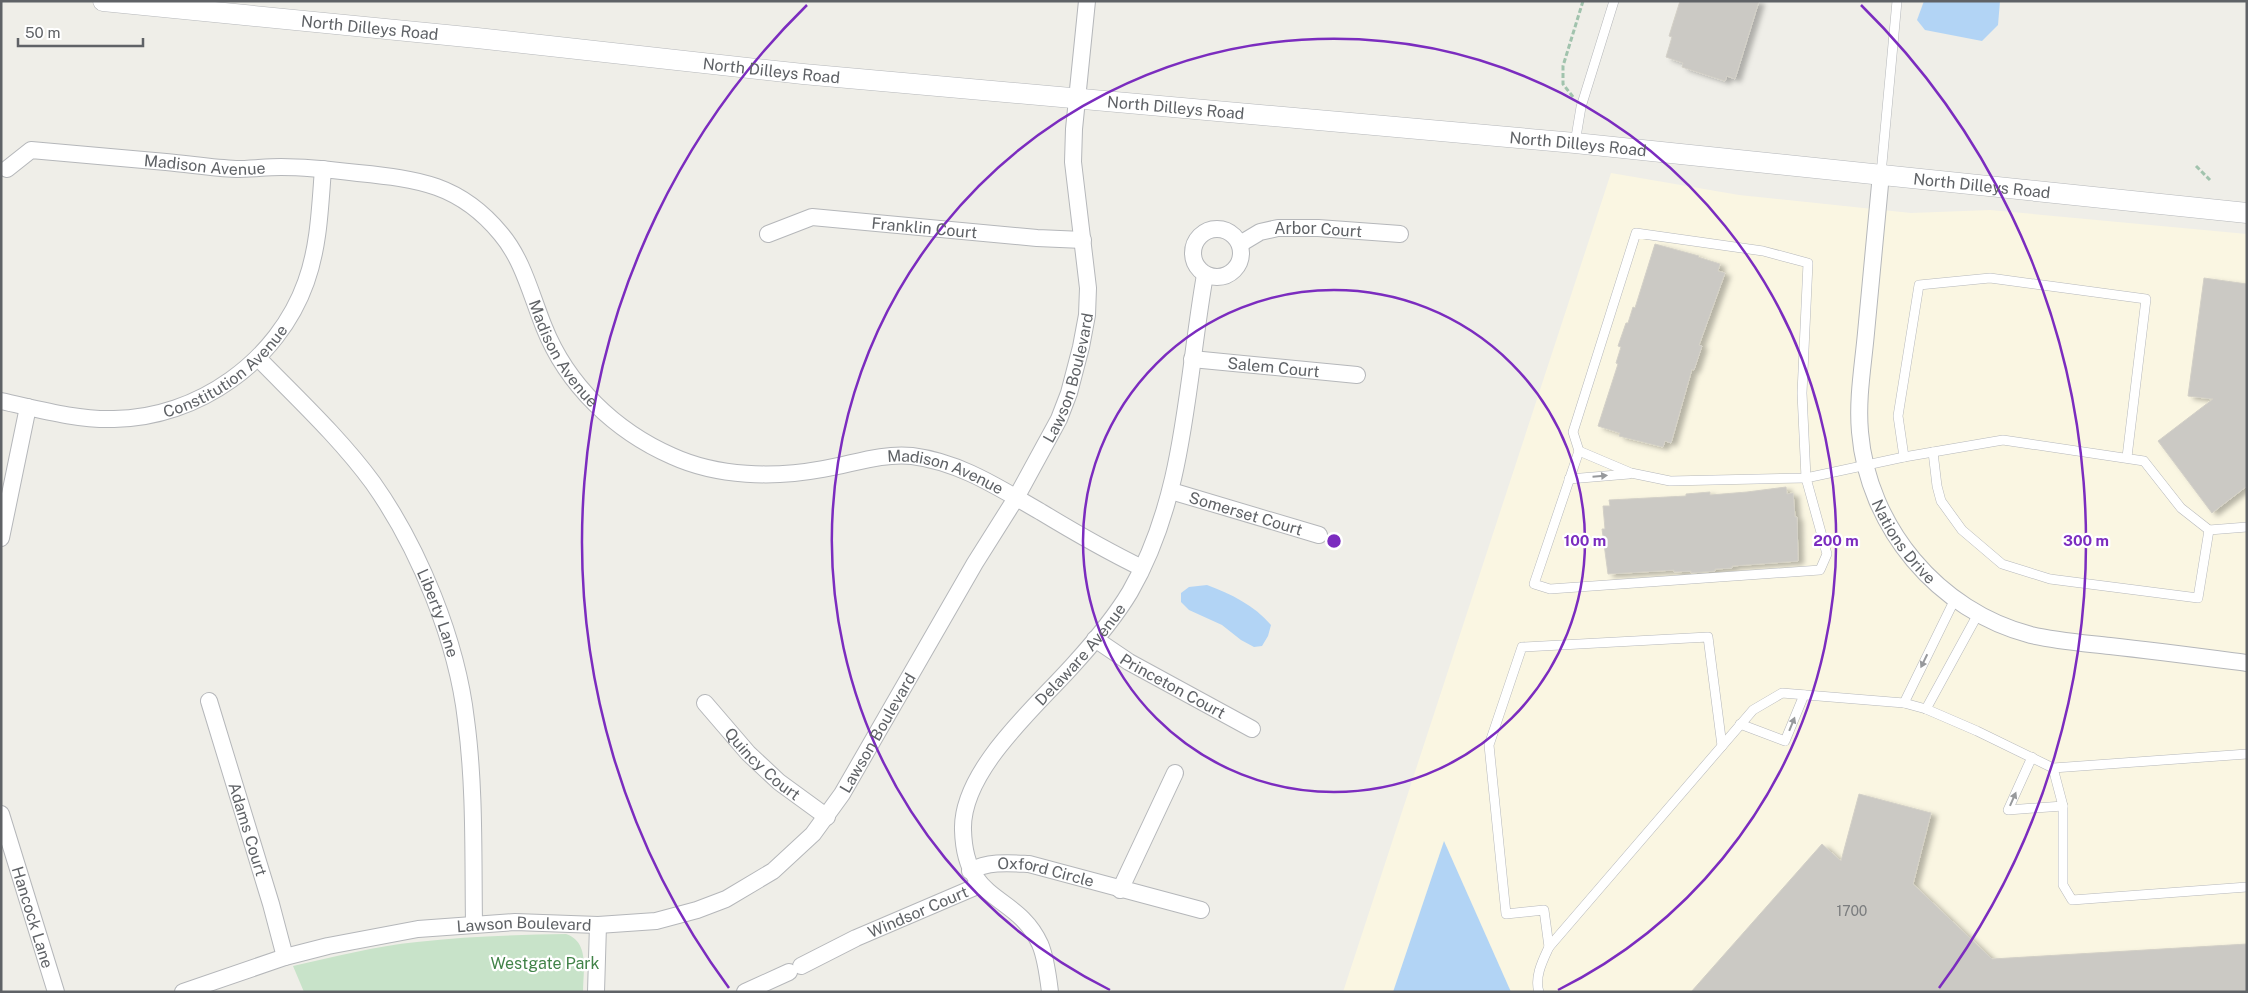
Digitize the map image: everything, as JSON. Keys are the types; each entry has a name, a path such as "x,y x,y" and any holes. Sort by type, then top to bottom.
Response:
{"street":[{"name":"North Dilleys Road","path":"103,1 477,38 803,74 1575,143 2247,213"},
{"name":"Lawson Boulevard","path":"183,992 285,958 328,946 418,929 515,922 598,925 656,921 697,910 726,899 779,866 796,851 827,817 842,794 975,563 1016,498 1059,419 1069,392 1082,347 1087,315 1088,288 1084,240 1074,162 1077,98 1087,1"},
{"name":"Madison Avenue","path":"7,170 31,150 236,169 284,167 323,169 409,178 449,191 468,202 488,219 503,236 518,261 544,329 572,377 598,407 638,439 674,457 739,474 779,475 824,469 885,456 907,456 936,460 970,472 1100,547 1142,568"},
{"name":"Constitution Avenue","path":"1,401 70,416 114,419 161,413 211,394 242,372 269,346 295,307 306,282 316,244 323,169"},
{"name":"Nations Drive","path":"1881,174 1859,406 1860,433 1866,467 1875,495 1894,534 1920,568 1937,586 1978,614 2005,626 2053,639 2247,662"},
{"name":"Franklin Court","path":"768,234 812,217 1084,240"},
{"path":"1216,228 1228,231 1240,244 1239,262 1230,272 1220,277 1205,275 1195,264 1193,254 1199,236 1208,229 1216,228"},
{"name":"Arbor Court","path":"1240,244 1260,232 1278,228 1318,228 1400,234"},
{"name":"Delaware Avenue","path":"1050,992 1040,943 1019,917 980,885 970,871 966,860 964,817 968,799 984,769 1014,727 1076,663 1095,640 1129,593 1142,568 1160,526 1171,491 1180,451 1205,275"},
{"name":"Liberty Lane","path":"258,358 315,417 373,484 425,575 446,634 463,697 467,721 472,794 474,924"},
{"name":"Salem Court","path":"1192,359 1357,375"},
{"path":"1,538 28,407"},
{"name":"Somerset Court","path":"1171,491 1319,535"},
{"name":"Princeton Court","path":"1095,640 1129,662 1252,729"},
{"name":"Adams Court","path":"209,701 271,904 285,958"},
{"name":"Quincy Court","path":"705,703 748,752 779,782 827,817"},
{"path":"1120,890 1174,773"},
{"name":"Hancock Lane","path":"1,814 56,992"},
{"name":"Oxford Circle","path":"970,871 988,865 1029,864 1120,890 1201,910"},
{"name":"Windsor Court","path":"745,992 856,938 980,885"},
{"path":"596,992 598,925"}],"lane":[{"path":"1575,143 1581,107 1614,1"},
{"path":"1881,174 1897,1"},
{"path":"1636,233 1763,251 1808,263 1802,393 1806,478 1827,554 1820,570 1550,589 1534,584 1579,451 1573,432 1636,233"},
{"path":"1904,457 1898,416 1919,284 1990,278 2146,299 2127,458"},
{"path":"1579,451 1632,473 1670,482 1806,478 1866,467 1904,457 2003,440 2144,461 2181,508 2209,530 2247,527"},
{"path":"1933,452 1937,486 1941,501 1962,530 2002,564 2050,579 2198,598 2209,530"},
{"path":"1569,479 1632,473"},
{"path":"1904,703 1955,599"},
{"path":"1926,710 1978,614"},
{"path":"1549,947 1544,910 1506,914 1489,746 1522,647 1708,637 1722,746"},
{"path":"1540,992 1537,986 1541,964 1549,947 1740,724 1753,710 1782,693 1904,703 1926,710 2053,768 2247,754"},
{"path":"1740,724 1785,741 1804,695"},
{"path":"2032,758 2008,810 2062,806"},
{"path":"2053,768 2062,806 2063,885 2072,900 2247,887"}],"path":[{"path":"1581,107 1563,84 1563,66 1582,1"},
{"path":"2196,166 2210,180"}],"shaded area":[{"path":"1611,173 1739,195 1911,213 1990,210 2247,234 2247,992 1343,992"}],"green space":[{"name":"Westgate Park","path":"566,934 579,943 582,950 584,958 583,992 304,992 293,966 386,946 435,940 510,935"}],"water":[{"path":"1924,1 2000,1 1998,25 1982,41 1925,30 1917,20"},
{"path":"1207,585 1242,601 1271,625 1268,636 1262,646 1254,647 1241,640 1222,625 1189,610 1181,602 1181,593 1189,587"},
{"path":"1444,841 1511,992 1393,992"}],"building":[{"path":"1680,1 1759,1 1735,79 1727,76 1725,81 1703,74 1682,67 1683,63 1666,57 1672,37 1669,36"},
{"path":"1655,244 1720,264 1718,271 1725,273 1699,345 1702,346 1694,370 1692,369 1671,443 1665,441 1663,447 1619,436 1620,433 1598,426 1618,364 1616,363 1621,347 1618,346 1633,307 1635,308"},
{"path":"2204,278 2247,284 2247,486 2212,513 2158,441 2213,399 2188,396"},
{"path":"1786,487 1787,494 1793,493 1795,517 1797,517 1798,561 1732,566 1732,568 1715,569 1715,571 1691,573 1691,571 1674,572 1674,570 1608,574 1602,529 1605,529 1603,506 1610,506 1609,500 1686,496 1686,494 1710,492 1710,495"},
{"path":"1859,794 1931,813 1913,884 1992,959 2247,944 2247,992 1691,992 1822,844 1841,861"}]}
